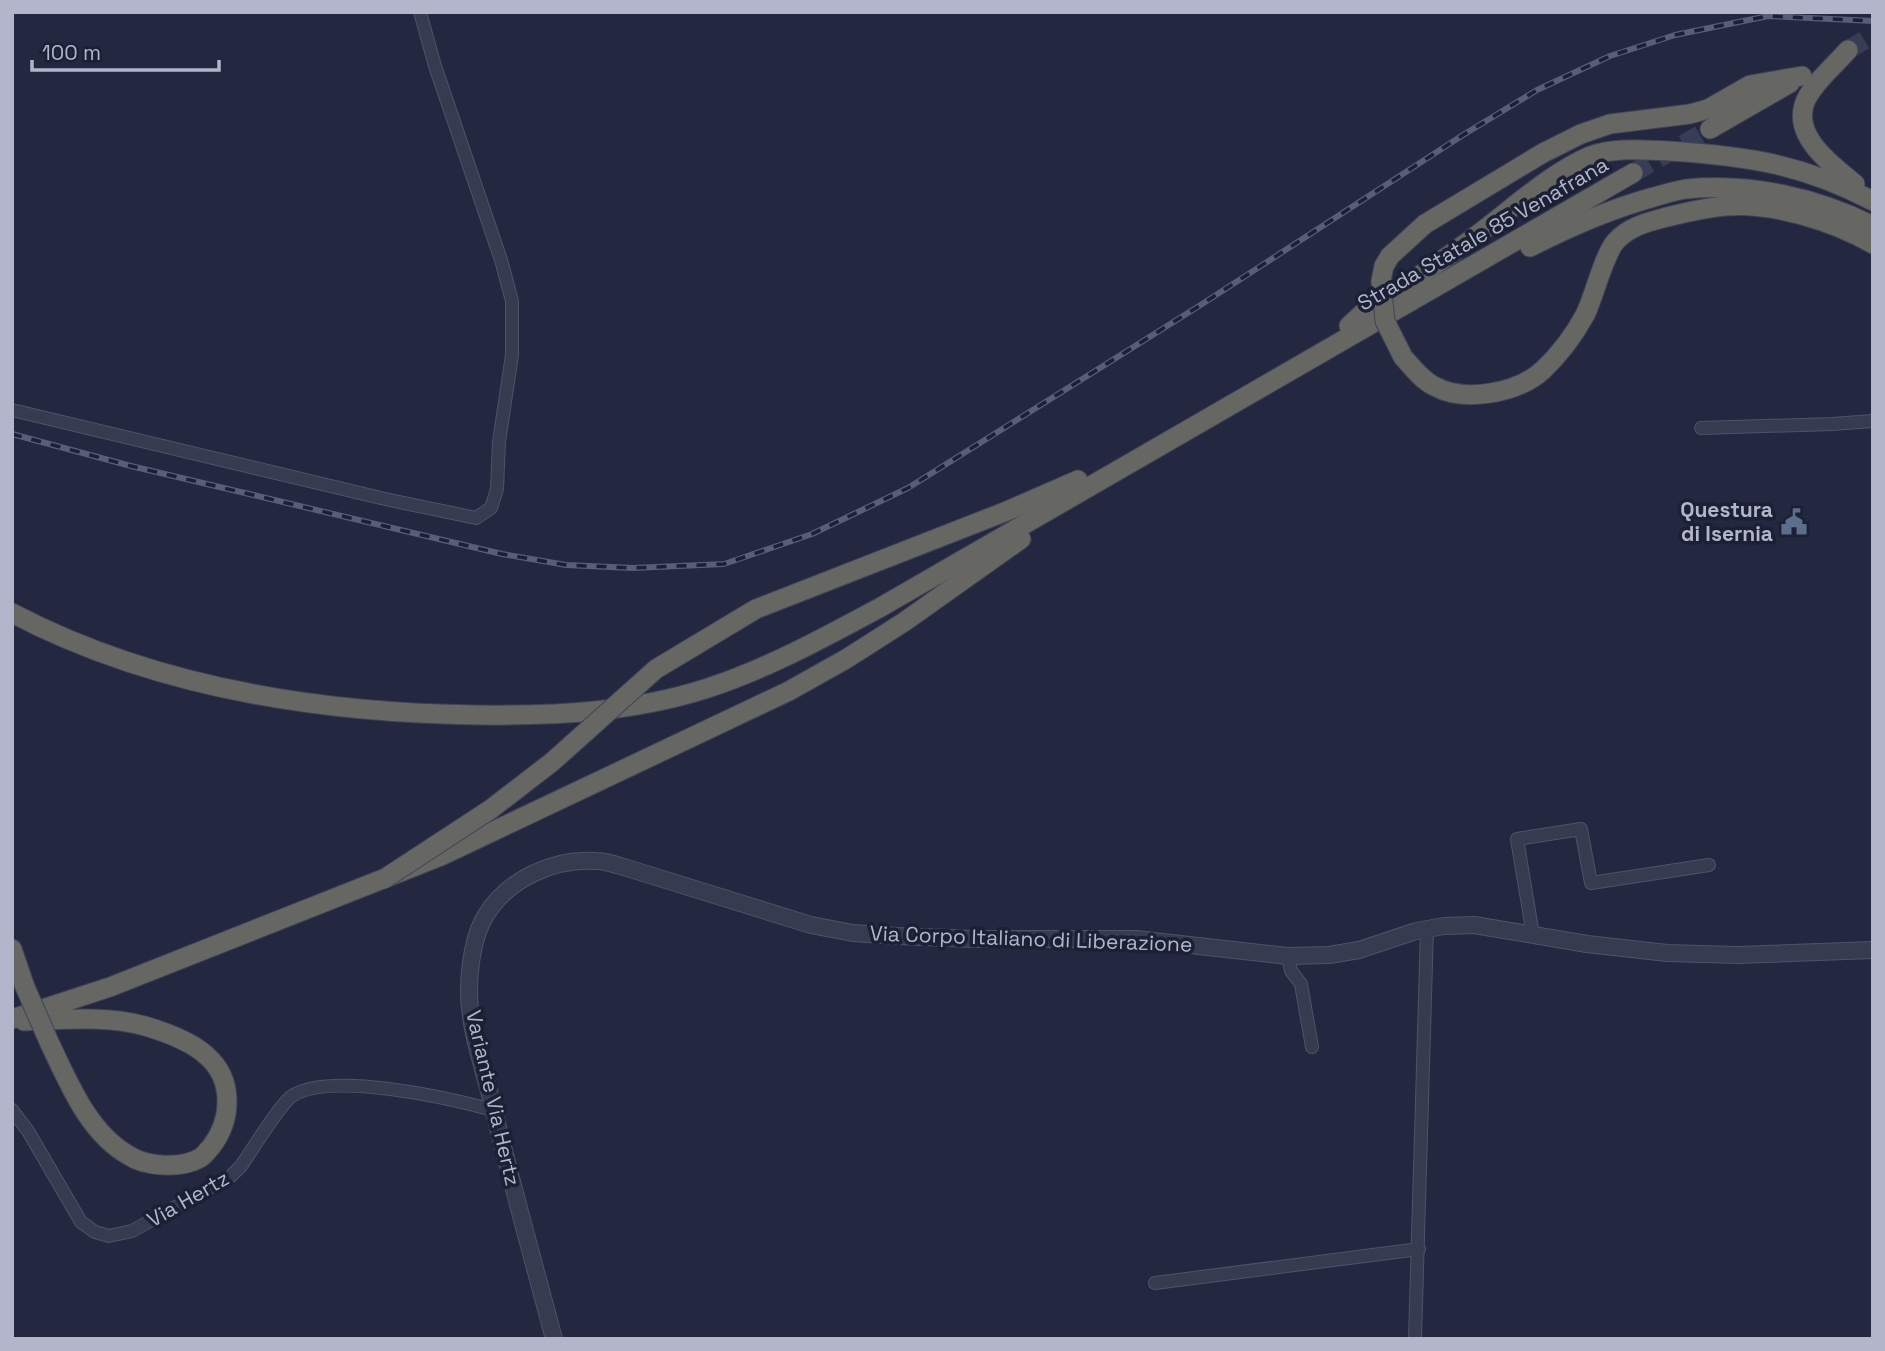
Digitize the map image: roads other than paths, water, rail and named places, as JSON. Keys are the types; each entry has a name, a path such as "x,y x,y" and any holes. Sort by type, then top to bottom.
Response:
{"highway":[{"path":"1710,129 1848,50 1812,91 1804,105 1803,118 1807,133 1816,149 1873,199"},
{"path":"1802,76 1750,85 1708,109 1690,114 1610,124 1581,134 1543,153 1425,224 1400,245 1384,266 1381,281 1385,321 1403,357 1433,386 1460,396 1487,394 1512,387 1542,372 1574,333 1593,298 1614,243 1633,227 1697,210 1728,206 1784,211 1822,222 1873,244"},
{"path":"12,613 81,644 191,679 265,695 349,708 445,715 572,714 663,699 707,688 786,658 881,607 1171,440 1315,355 1363,313 1471,240 1564,170 1594,155 1623,150 1649,150 1759,159 1837,182 1873,199"},
{"name":"Strada Statale 85 Venafrana","path":"1315,355 1633,173"},
{"path":"1400,307 1452,292 1531,246 1591,216 1683,190 1725,188 1772,192 1830,208 1873,226"},
{"path":"384,879 491,809 552,762 656,669 756,609 1066,487 1140,444 1171,440"},
{"path":"12,1020 110,987 453,850 789,691 904,622 1116,472"},
{"path":"12,949 25,987 50,1044 78,1100 103,1134 129,1156 158,1165 201,1158 221,1134 228,1102 225,1082 208,1056 178,1038 145,1026 106,1019 12,1020"}],"street":[{"path":"12,410 385,499 476,518 491,508 497,489 499,442 513,355 512,301 420,12"},
{"path":"1701,428 1873,421"},
{"path":"1533,934 1517,839 1581,829 1591,883 1709,864"},
{"name":"Variante Via Hertz","path":"554,1339 471,1014 469,992 472,959 485,916 500,897 532,874 550,866 597,861 789,919 853,933"},
{"name":"Via Corpo Italiano di Liberazione","path":"853,933 973,939 1136,939 1288,956 1329,955 1359,950 1427,929 1474,925 1587,944 1667,953 1738,955 1873,950"},
{"path":"1415,1339 1427,929"},
{"path":"1288,956 1291,971 1301,984 1312,1046"},
{"name":"Via Hertz","path":"12,1110 28,1131 81,1222 95,1233 109,1236 132,1231 231,1175 241,1166 289,1098 304,1090 329,1087 382,1088 494,1110"},
{"path":"1155,1283 1419,1249"}],"tunnel":[{"path":"1848,50 1873,35"},
{"path":"1633,173 1710,129"}],"railway":[{"path":"12,434 131,466 502,554 566,565 633,568 724,564 812,534 908,488 1537,90 1610,56 1675,35 1768,16 1873,21"}],"place":[{"name":"Questura di Isernia","path":"1794,522"}]}
